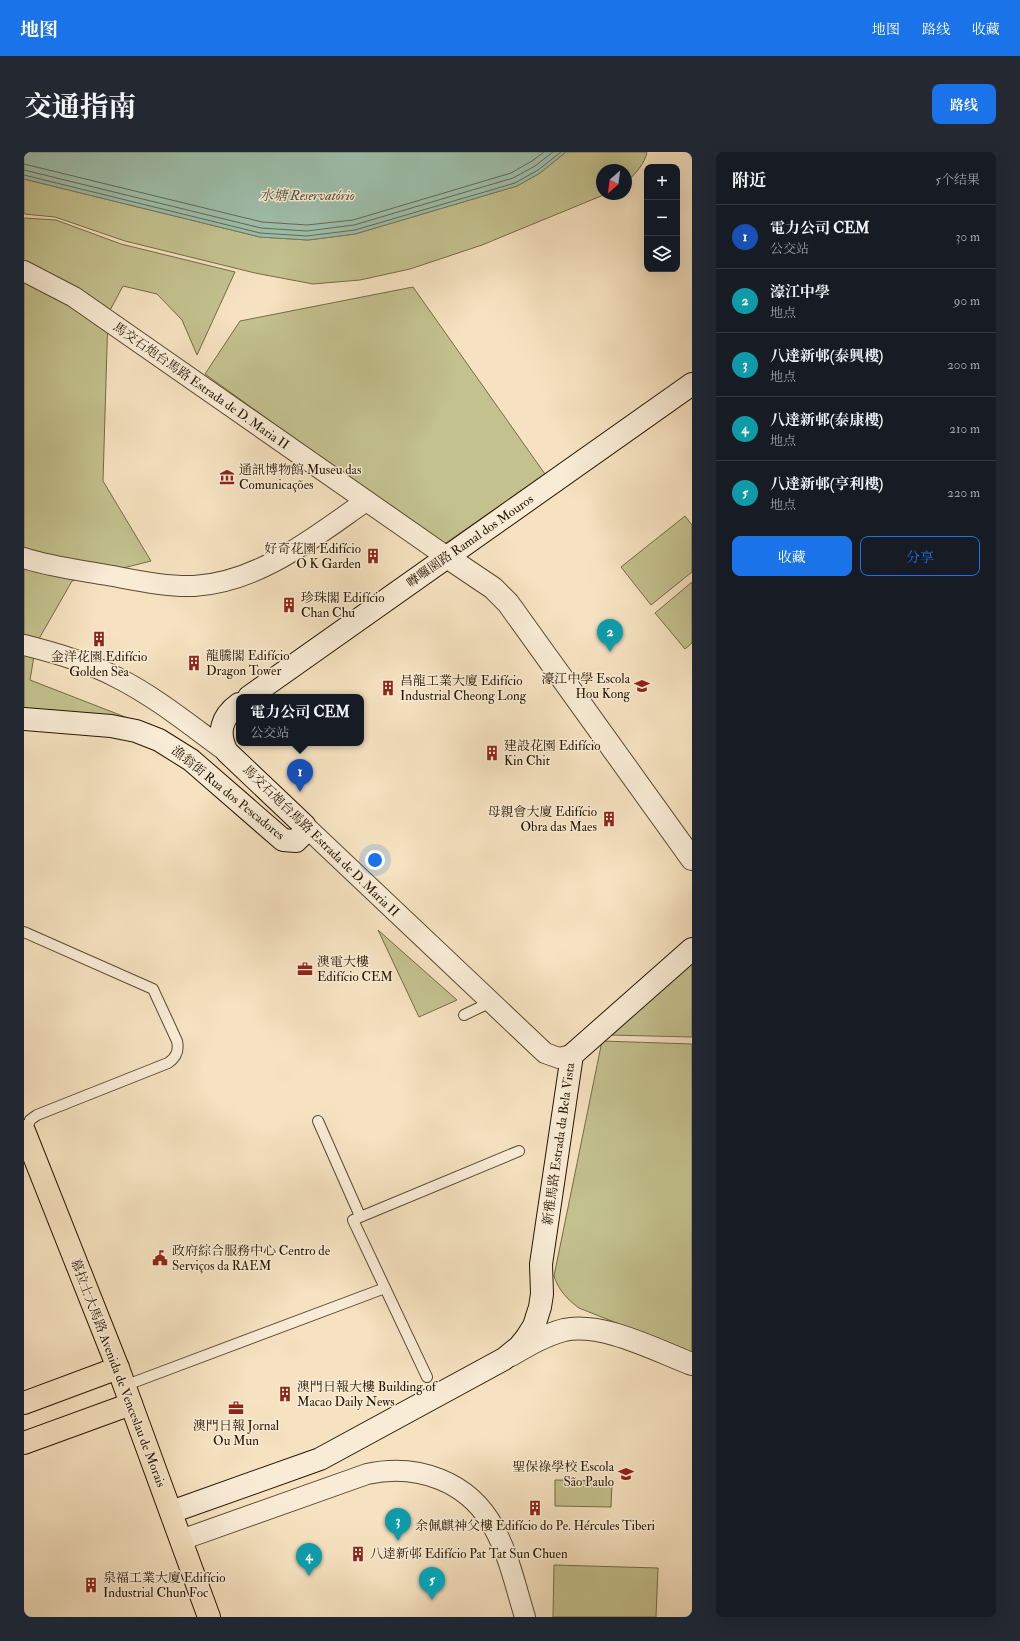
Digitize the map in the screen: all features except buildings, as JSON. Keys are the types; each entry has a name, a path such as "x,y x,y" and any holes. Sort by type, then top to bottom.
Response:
{"main road":[{"name":"嚤囉園路 Ramal dos Mouros","path":"253,694 692,384"},
{"name":"馬交石炮台馬路 Estrada de D. Maria II","path":"447,557 493,588 508,603 692,859"},
{"path":"228,752 223,743 221,733 222,723 227,714 236,706"},
{"name":"漁翁街 Rua dos Pescadores","path":"24,719 111,726 148,735 171,746 192,760 283,840 291,842 299,838 304,830 304,825"},
{"name":"馬交石炮台馬路 Estrada de D. Maria II","path":"228,752 304,825"},
{"name":"新雅馬路 Estrada da Bela Vista","path":"504,1359 523,1342 536,1319 542,1294 541,1264 572,1055 692,949"},
{"name":"慕拉士大馬路 Avenida de Venceslau de Morais","path":"25,1133 124,1386 209,1617"},
{"path":"171,1512 320,1459 536,1341 557,1332 579,1328 602,1330 692,1364"},
{"path":"24,1403 124,1386"},
{"path":"24,1443 124,1386"}],"street":[{"name":"馬交石炮台馬路 Estrada de D. Maria II","path":"24,271 74,297 447,557"},
{"path":"24,558 48,565 147,582 194,586 243,575 294,551 366,501"},
{"name":"馬交石炮台馬路 Estrada de D. Maria II","path":"24,645 61,655 116,677 142,691 228,752"},
{"name":"馬交石炮台馬路 Estrada de D. Maria II","path":"304,825 548,1056 562,1058 572,1055"},
{"path":"181,1540 367,1474 393,1470 419,1472 436,1477 459,1489 485,1513 502,1545 525,1617"}],"lane":[{"path":"24,932 153,989 177,1041 178,1048 176,1055 168,1063 37,1115 30,1120 25,1133"},
{"path":"464,1015 491,1002"},
{"path":"318,1120 360,1216"},
{"path":"427,1378 353,1220 519,1151"},
{"path":"124,1386 385,1288"}],"shaded area":[{"path":"566,152 647,152 644,160 632,177 632,164 596,164 596,198 482,245 410,269 360,280 313,284 255,273 125,241 55,217 24,214 24,179 260,237 308,240 355,234 517,186 540,173"},
{"path":"24,218 56,220 121,244 235,272 197,355 182,320 157,294 123,286 108,314 103,481 151,561 72,581 36,644 30,680 133,720 24,708"},
{"path":"413,287 545,474 443,545 205,374 240,321"},
{"path":"685,516 692,525 692,572 651,605 621,567"},
{"path":"692,582 692,643 685,649 655,613"},
{"path":"378,930 457,1000 419,1017"},
{"path":"692,959 692,1037 608,1035"},
{"path":"602,1041 692,1044 692,1353 579,1308 564,1294 558,1286 554,1276"},
{"path":"555,1480 612,1481 611,1507 555,1506"},
{"path":"554,1565 658,1568 656,1617 553,1617"}],"water":[{"name":"水塘 Reservatório","path":"24,152 566,152 540,173 517,186 355,234 308,240 260,237 24,179"}],"place":[{"name":"通訊博物館 Museu das Comunicações","path":"227,477"},
{"name":"好奇花園 Edifício O K Garden","path":"373,556"},
{"name":"珍珠閣 Edifício Chan Chu","path":"289,605"},
{"name":"金洋花園 Edifício Golden Sea","path":"99,639"},
{"name":"濠江中學","path":"610,652"},
{"name":"龍騰閣 Edifício Dragon Tower","path":"194,663"},
{"name":"濠江中學 Escola Hou Kong","path":"642,686"},
{"name":"昌龍工業大廈 Edifício Industrial Cheong Long","path":"388,688"},
{"name":"建設花園 Edifício Kin Chit","path":"492,753"},
{"name":"電力公司 CEM","path":"300,792"},
{"name":"母親會大廈 Edifício Obra das Maes","path":"609,819"},
{"name":"澳電大樓 Edifício CEM","path":"305,969"},
{"name":"政府綜合服務中心 Centro de Serviços da RAEM","path":"160,1258"},
{"name":"澳門日報大樓 Building of Macao Daily News","path":"285,1394"},
{"name":"澳門日報 Jornal Ou Mun","path":"236,1408"},
{"name":"聖保祿學校 Escola São Paulo","path":"626,1474"},
{"name":"余佩麒神父樓 Edifício do Pe. Hércules Tiberi","path":"535,1508"},
{"name":"八達新邨(泰興樓)","path":"398,1541"},
{"name":"八達新邨 Edifício Pat Tat Sun Chuen","path":"358,1554"},
{"name":"八達新邨(泰康樓)","path":"309,1576"},
{"name":"泉福工業大廈 Edifício Industrial Chun Foc","path":"91,1585"},
{"name":"八達新邨(亨利樓)","path":"432,1600"}]}
